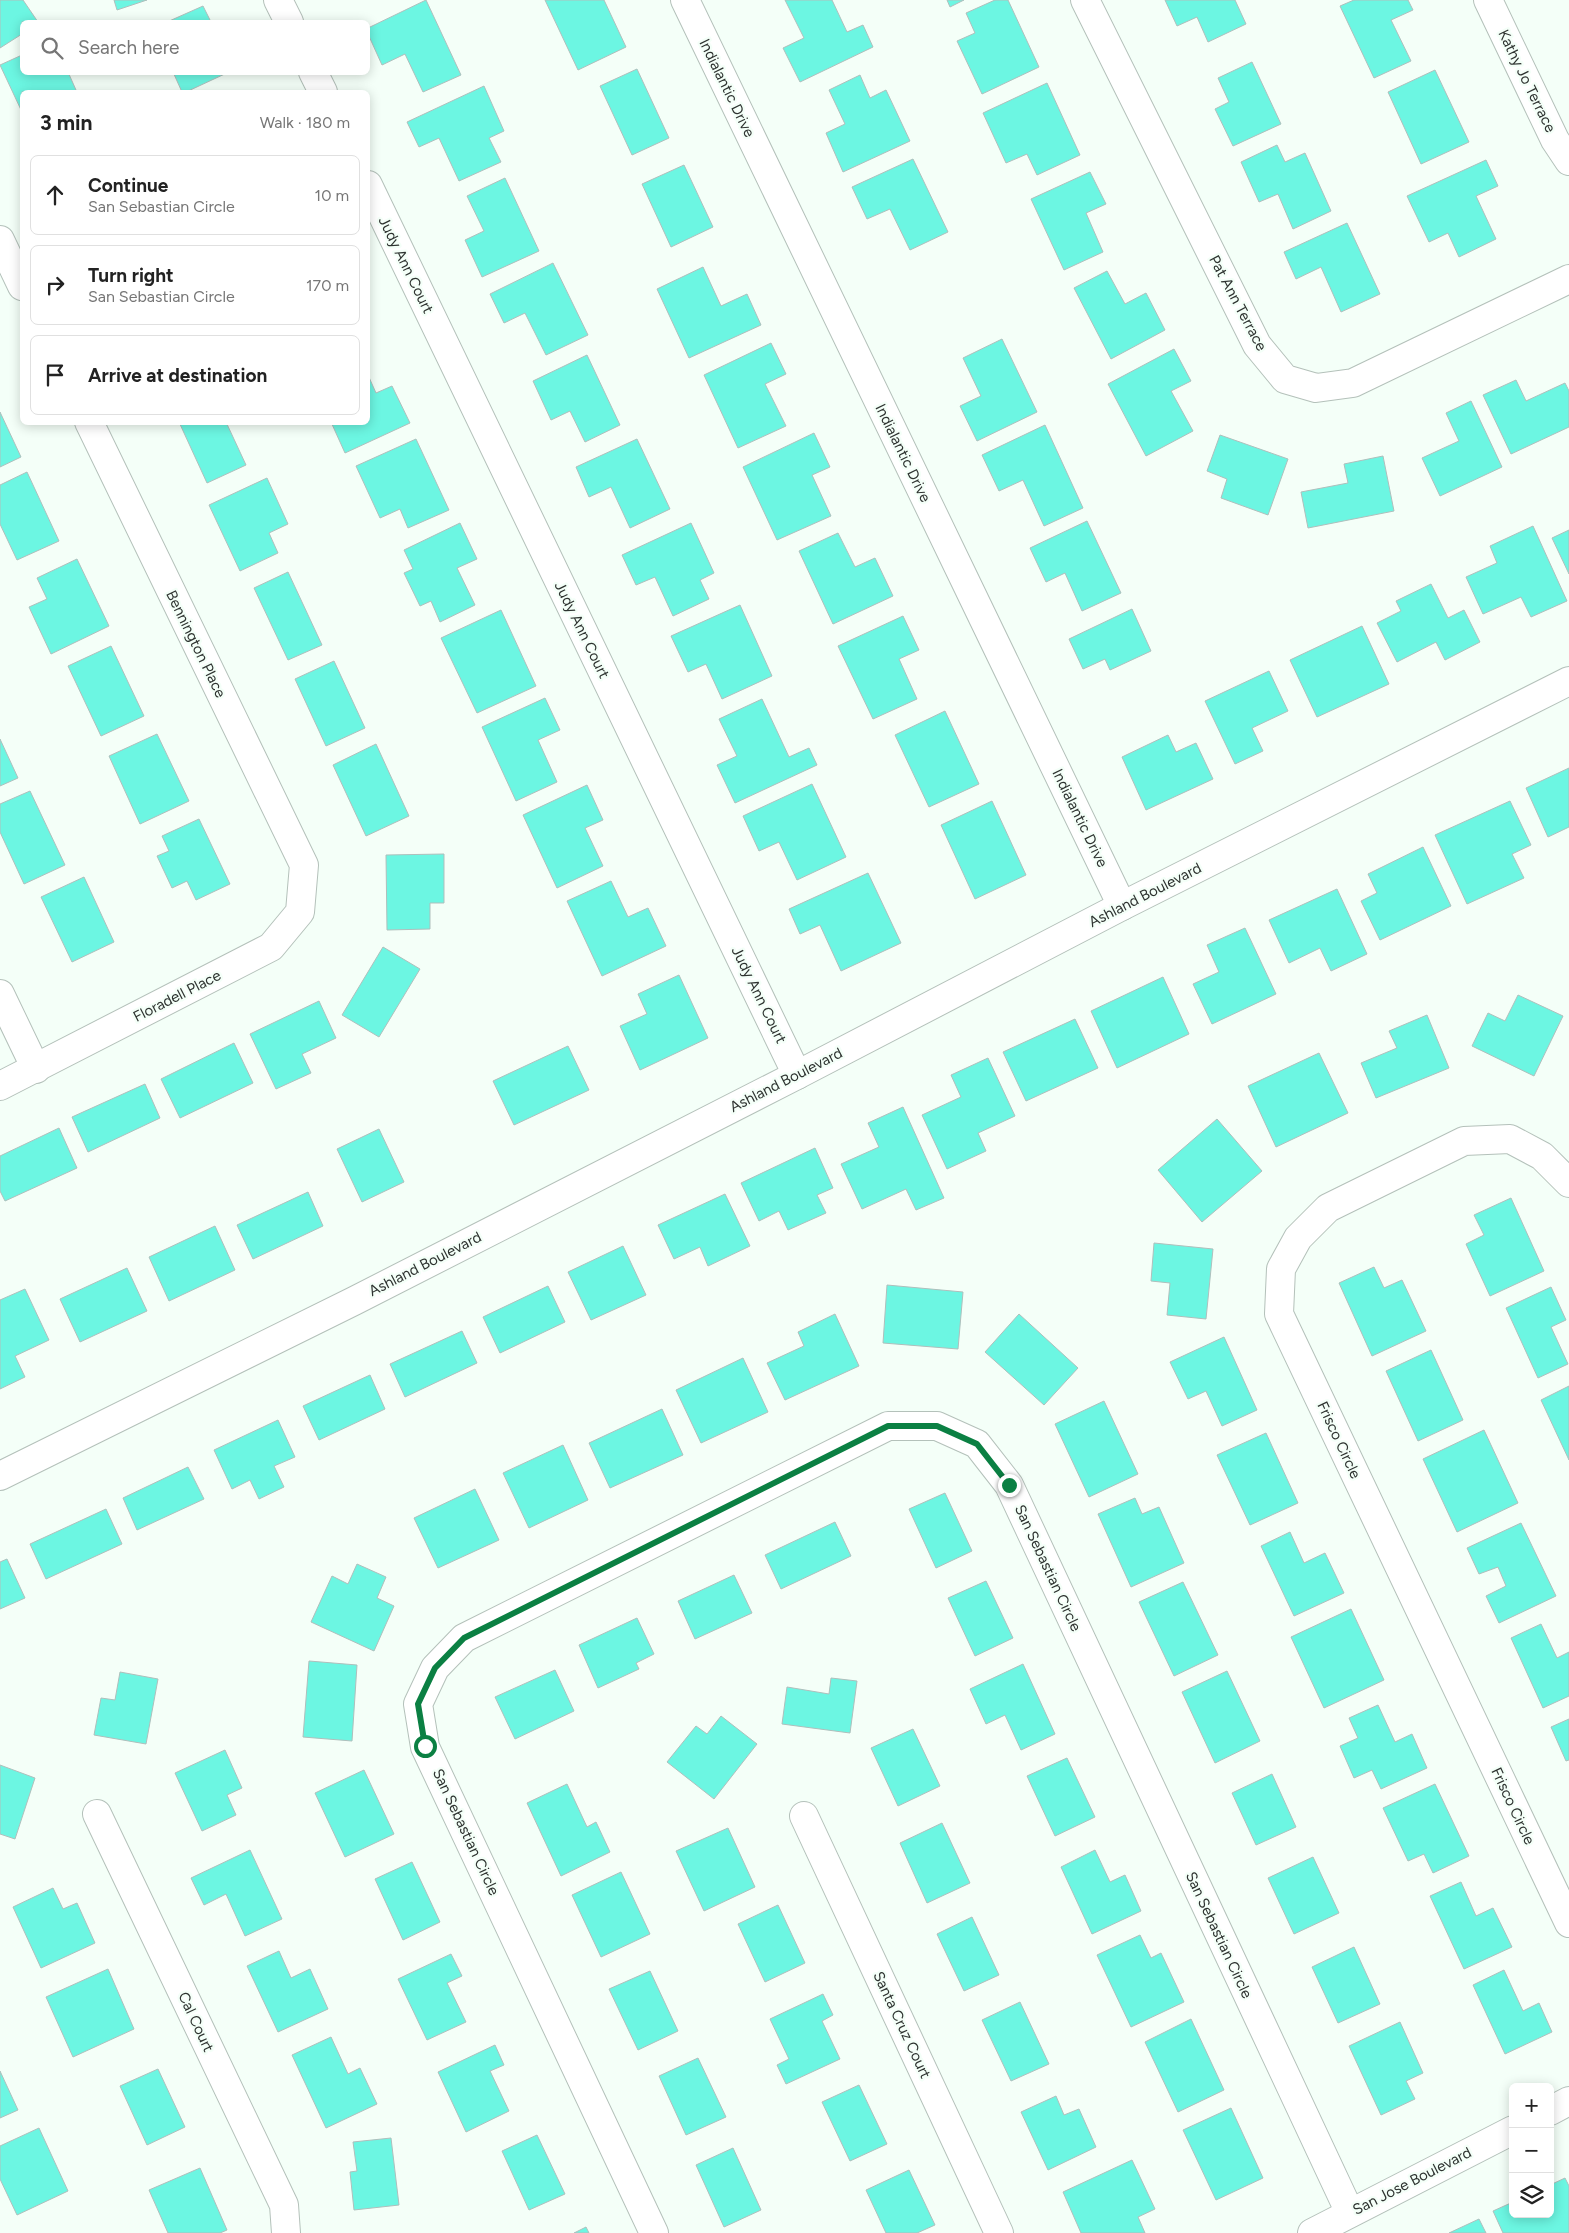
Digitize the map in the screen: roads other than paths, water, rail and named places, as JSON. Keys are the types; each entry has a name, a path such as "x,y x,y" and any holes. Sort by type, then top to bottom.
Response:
{"street":[{"path":"278,0 288,20"},
{"name":"Indialantic Drive","path":"685,0 1122,906"},
{"name":"Pat Ann Terrace","path":"1085,0 1257,345 1285,379 1316,388 1353,383 1569,279"},
{"name":"Kathy Jo Terrace","path":"1488,0 1555,140 1569,161"},
{"path":"314,75 322,90"},
{"name":"Judy Ann Court","path":"370,189 797,1075"},
{"path":"0,240 20,282"},
{"name":"Bennington Place","path":"90,425 304,865"},
{"name":"Ashland Boulevard","path":"0,1476 354,1301 797,1075 1122,906 1569,681"},
{"name":"Floradell Place","path":"0,1086 271,947 300,912 304,865"},
{"path":"0,994 36,1069"},
{"name":"Frisco Circle","path":"1569,1183 1542,1156 1510,1139 1464,1141 1328,1208 1298,1238 1281,1270 1278,1314 1569,1923"},
{"name":"San Sebastian Circle","path":"654,2233 425,1746 418,1704 435,1668 464,1638 888,1426 937,1426 977,1444 1009,1485 1350,2213"},
{"name":"Cal Court","path":"97,1814 284,2205 286,2233"},
{"name":"Santa Cruz Court","path":"804,1816 999,2233"},
{"path":"1554,2109 1569,2101"},
{"name":"San Jose Boulevard","path":"1312,2233 1509,2132"}]}
